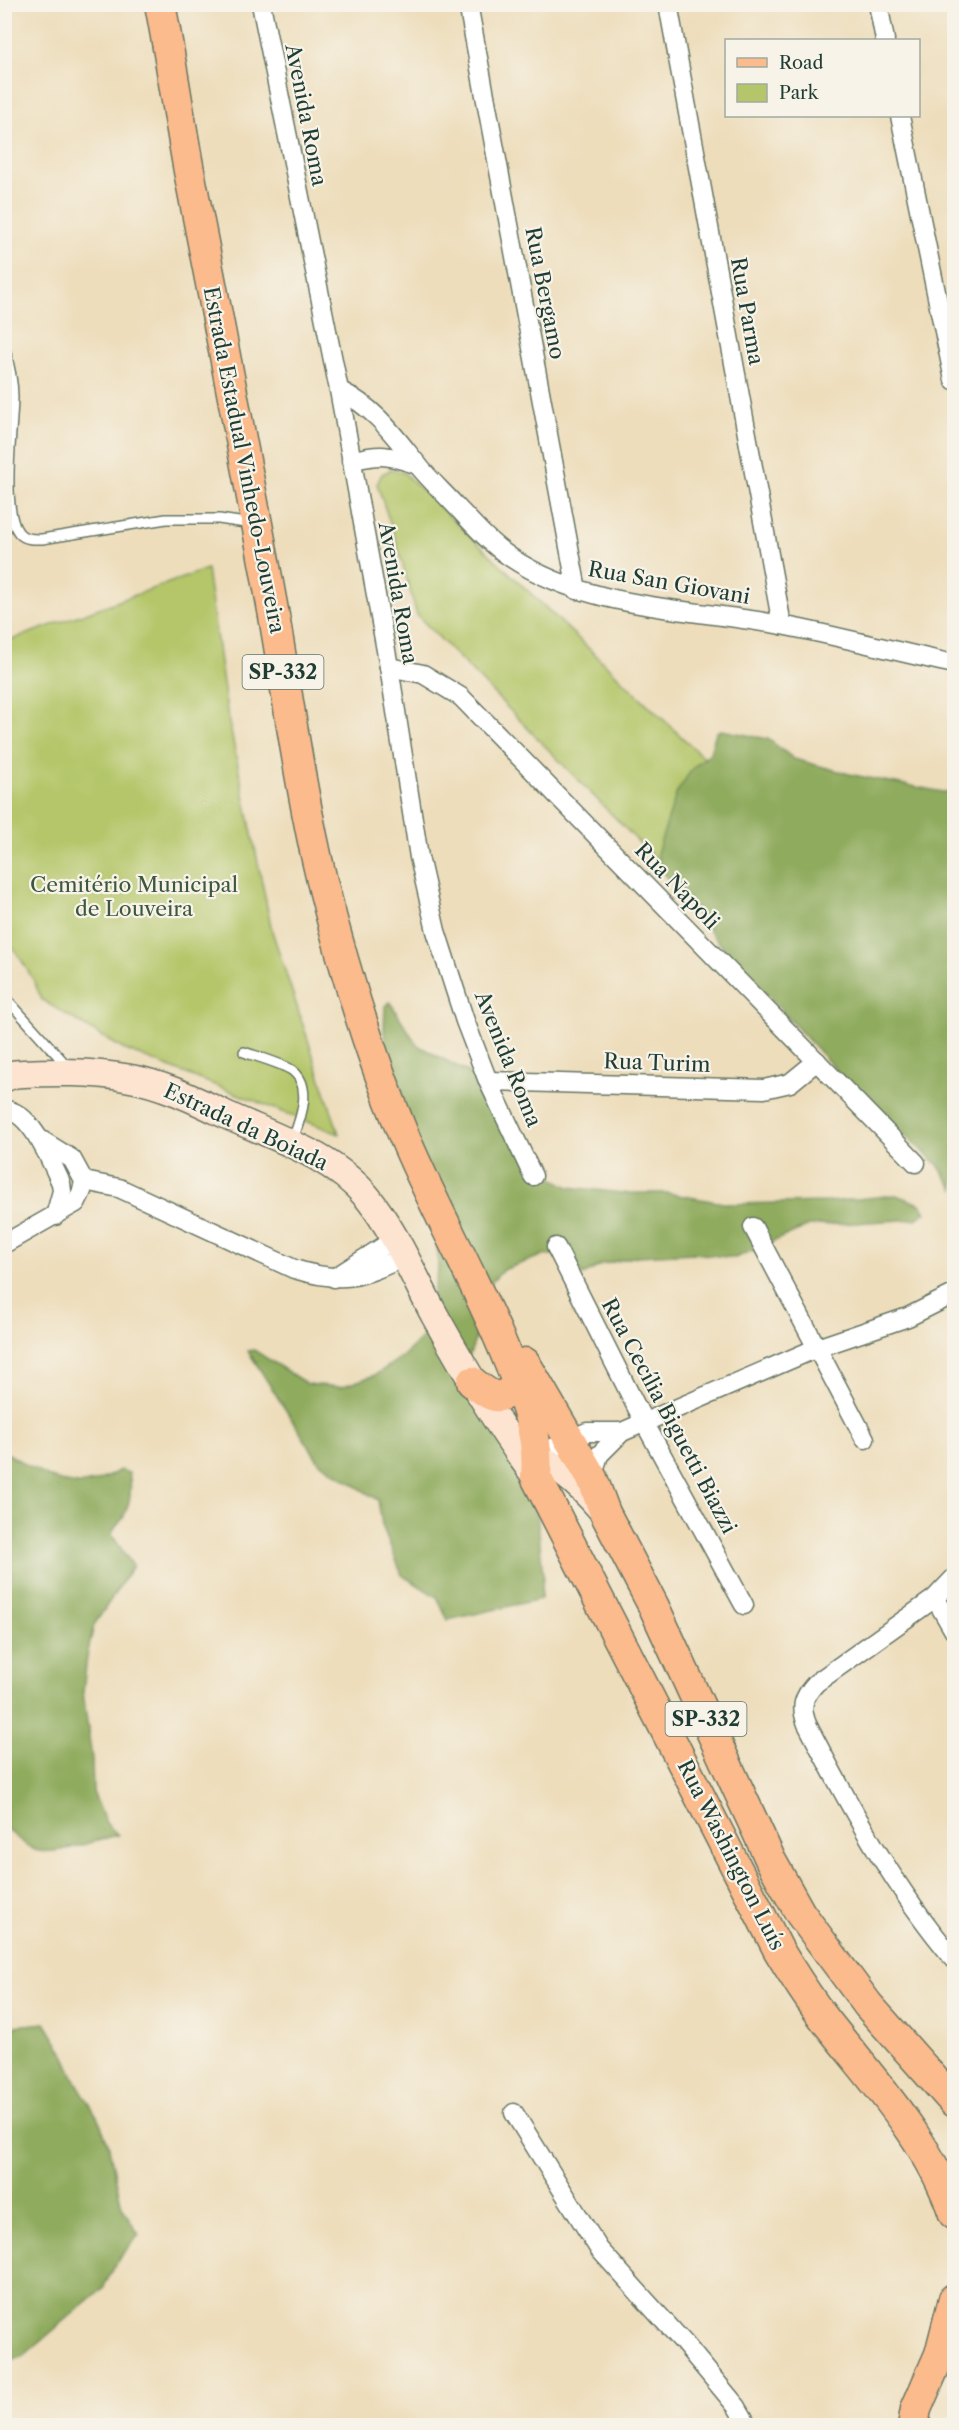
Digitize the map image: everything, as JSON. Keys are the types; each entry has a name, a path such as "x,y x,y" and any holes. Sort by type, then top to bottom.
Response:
{"main road":[{"name":"Estrada Estadual Vinhedo-Louveira","path":"163,8 186,157 257,525 304,796 321,878 358,1011 402,1133 490,1315"},
{"name":"Estrada da Boiada","path":"8,1075 72,1072 130,1078 166,1087 323,1160 352,1181 381,1216 472,1382 528,1459"},
{"name":"SP-332","path":"490,1315 532,1420 528,1459"},
{"name":"SP-332","path":"490,1315 529,1369 592,1478 605,1513 654,1606 771,1861 800,1913 868,2005 954,2102"},
{"path":"472,1382 496,1397 506,1395 518,1384"},
{"path":"528,1459 570,1476 605,1513"},
{"name":"Rua Washington Luís","path":"528,1459 778,1949 799,1984 908,2126 936,2170 954,2214"},
{"path":"594,1587 632,1566"},
{"path":"913,2426 916,2409 947,2345 954,2299"}],"street":[{"name":"Avenida Roma","path":"261,4 339,390 389,667 419,856 436,931 465,1021 488,1081 533,1176"},
{"name":"Rua Bergamo","path":"468,4 578,590"},
{"name":"Rua Parma","path":"668,4 782,625"},
{"path":"878,4 885,39"},
{"path":"900,117 954,380"},
{"name":"Rua San Giovani","path":"339,390 360,401 372,411 400,441 418,465 480,531 507,555 528,569 578,590 637,602 782,625 954,664"},
{"path":"351,461 379,455 418,465"},
{"name":"Rua Napoli","path":"389,667 423,674 461,697 916,1162"},
{"name":"Rua Turim","path":"488,1081 764,1089 790,1083 817,1061"},
{"path":"4,1110 25,1118 61,1182 62,1191 55,1216"},
{"path":"4,1244 76,1203 82,1191 84,1181 72,1159 38,1138"},
{"path":"84,1181 119,1188 294,1269 333,1279 399,1248"},
{"path":"753,1227 865,1439"},
{"name":"Rua Cecília Biguetti Biazzi","path":"556,1247 644,1422 744,1605"},
{"path":"592,1478 599,1455 622,1432 818,1348 908,1317 954,1294"},
{"path":"528,1459 587,1432 622,1432"},
{"path":"954,1578 935,1598 816,1683 807,1693 803,1703 803,1713 841,1789 883,1862 954,1959"},
{"path":"935,1598 954,1631"},
{"path":"514,2113 599,2249 684,2343 737,2407 748,2426"}],"lane":[{"path":"4,346 11,369 13,395 9,500 11,515 21,534 28,538 42,539 166,519 219,519 257,525"},
{"path":"4,996 72,1072"},
{"path":"244,1052 293,1071 300,1082 305,1095 299,1123 291,1144"}],"green space":[{"path":"390,470 403,472 706,760 954,1165 417,615 377,484 382,474"},
{"name":"Cemitério Municipal de Louveira","path":"207,569 227,712 272,931 339,1134 123,1049 42,1000 33,979 17,953 5,940 5,642"},
{"path":"721,730 768,739 794,759 853,775 954,794 954,1189 938,1165 846,1081 713,936 682,892 661,871 657,853 677,792 692,769 710,753 716,732"},
{"path":"390,1002 417,1045 468,1072 519,1149 543,1173 569,1187 622,1193 667,1193 729,1204 829,1202 896,1195 920,1204 926,1212 916,1219 808,1226 735,1258 694,1253 637,1256 601,1265 583,1275 559,1255 544,1255 503,1270 488,1286 481,1323 461,1379 519,1469 537,1511 543,1575 541,1599 448,1620 437,1597 402,1575 382,1525 378,1500 319,1462 248,1351 254,1350 307,1384 341,1387 375,1375 403,1356 430,1330 431,1301 438,1270 437,1237 391,1118 384,1031 385,1007"},
{"path":"5,1452 47,1476 74,1484 104,1479 120,1470 129,1473 130,1478 128,1506 123,1519 112,1535 133,1566 94,1625 87,1656 83,1692 92,1759 93,1792 106,1823 118,1835 53,1851 35,1850 5,1828"},
{"path":"45,2023 97,2116 108,2143 122,2207 139,2235 120,2257 103,2288 23,2356 5,2364 5,2027"}]}
